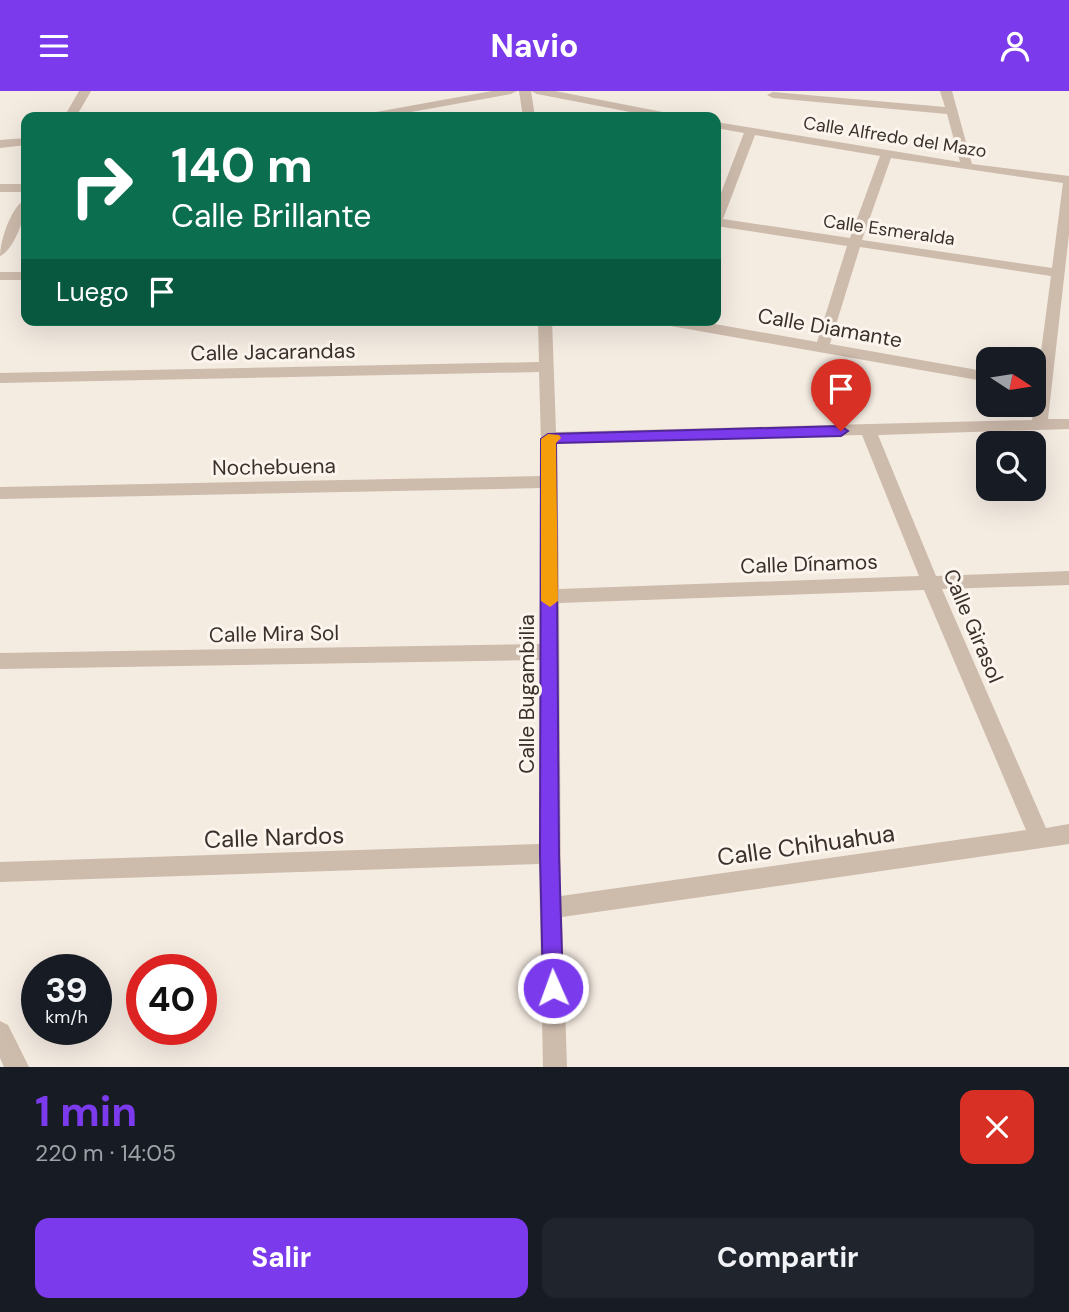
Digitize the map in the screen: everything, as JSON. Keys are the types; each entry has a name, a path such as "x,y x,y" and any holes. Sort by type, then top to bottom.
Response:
{"street":[{"path":"73,112 85,91"},
{"path":"393,112 511,91"},
{"path":"525,91 528,112"},
{"path":"537,91 647,112"},
{"path":"946,91 967,167"},
{"path":"773,95 952,111"},
{"name":"Calle Alfredo del Mazo","path":"721,126 886,155 1069,180"},
{"path":"721,209 750,132"},
{"path":"0,144 21,142"},
{"path":"822,348 886,155"},
{"path":"1046,347 1069,180"},
{"path":"0,188 21,188"},
{"path":"0,252 21,212"},
{"name":"Calle Esmeralda","path":"721,223 1058,272"},
{"path":"0,276 21,276"},
{"name":"Calle Bugambilia","path":"545,326 550,482 550,854 555,1067"},
{"name":"Calle Diamante","path":"701,326 976,375"},
{"name":"Calle Jacarandas","path":"0,378 546,367"},
{"path":"1040,417 1040,426"},
{"path":"548,439 1069,424"},
{"name":"Calle Girasol","path":"867,431 1041,838"},
{"name":"Nochebuena","path":"0,493 550,482"},
{"name":"Calle Dínamos","path":"550,596 1069,578"},
{"name":"Calle Mira Sol","path":"0,661 549,652"},
{"name":"Calle Chihuahua","path":"551,908 1069,834"},
{"name":"Calle Nardos","path":"0,872 550,854"},
{"path":"0,1033 17,1067"}],"slow traffic":[{"path":"550,601 548,439 554,438"}],"route":[{"path":"553,988 548,439 841,431"}]}
